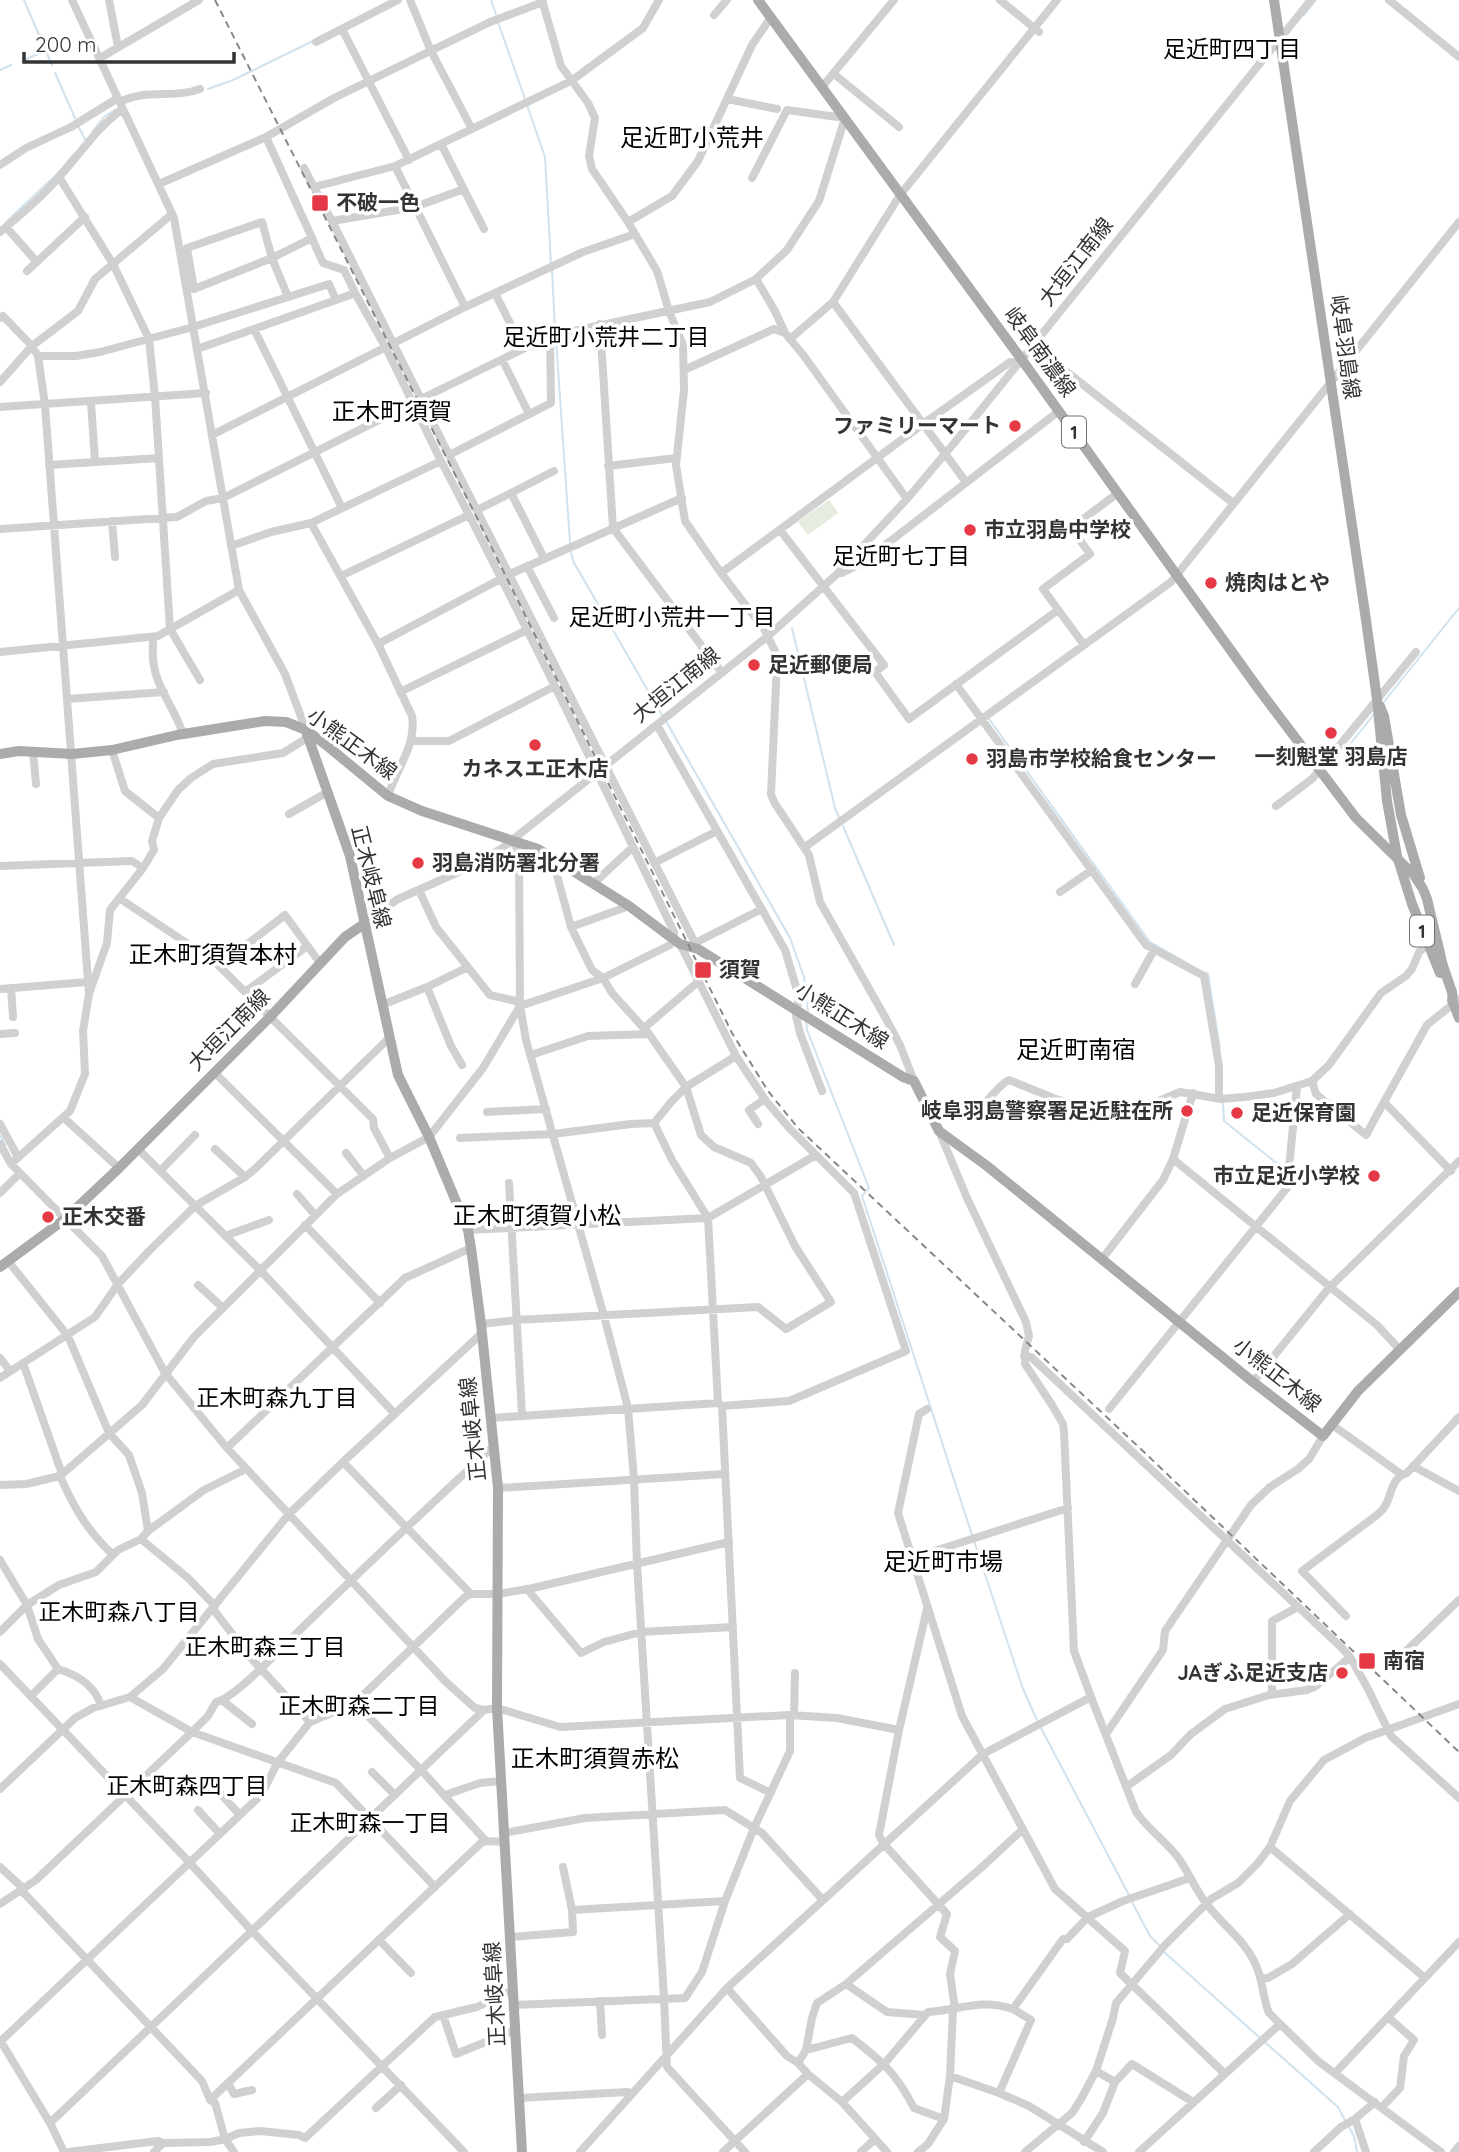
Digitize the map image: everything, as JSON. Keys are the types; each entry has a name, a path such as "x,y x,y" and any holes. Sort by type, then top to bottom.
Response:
{"main road":[{"name":"岐阜南濃線","path":"758,0 1320,770 1356,818 1414,875 1423,889 1459,1018"},
{"name":"岐阜羽島線","path":"1275,0 1377,699 1387,801 1397,856"},
{"name":"岐阜羽島線","path":"1377,699 1384,716 1401,816 1423,889"},
{"name":"小熊正木線","path":"0,754 33,751 72,754 112,750 183,734 265,721 286,722 307,734 388,796 422,811 538,849 629,906 677,941 696,946 914,1081 939,1131 987,1166 1323,1436 1358,1391 1459,1292"},
{"name":"正木岐阜線","path":"307,734 350,856 398,1075 429,1137 468,1230 471,1248 498,1488 497,1708 522,2152"},
{"name":"岐阜南濃線","path":"1397,856 1427,945 1456,1001"},
{"name":"大垣江南線","path":"4,1264 65,1219 119,1168 270,1017 345,937 364,924"}],"street":[{"path":"11,1164 70,1111 85,1074 83,1031 89,994 107,943 110,910 154,850 152,841 159,818 178,790 213,764 284,753 307,734 285,674 239,590 172,214 72,0"},
{"path":"109,0 118,47"},
{"path":"100,58 199,0"},
{"path":"316,42 398,0"},
{"path":"410,0 431,51 472,129"},
{"path":"314,187 395,166 571,81 643,28 659,0"},
{"path":"714,15 727,0"},
{"path":"822,87 894,0"},
{"path":"1000,0 1036,30"},
{"path":"787,336 833,302 900,195 1036,30 1057,0"},
{"name":"大垣江南線","path":"364,924 398,899 489,857 513,840 768,636 836,575 907,499 1021,362 1311,0"},
{"path":"1389,0 1459,57"},
{"path":"159,184 266,137 334,98 490,22 543,1 561,66 596,118 589,156 592,169 657,271 683,345 684,370 676,458 685,521 768,636 775,652 777,664 771,794 809,855 820,902 900,1045 914,1081"},
{"path":"628,222 672,196 698,162 752,46 771,18"},
{"path":"342,29 409,160"},
{"path":"834,74 899,127"},
{"path":"0,165 26,148 131,96 193,92 200,89"},
{"path":"727,99 777,109"},
{"path":"37,262 3,230 60,177 120,103"},
{"path":"421,399 550,336 710,302 756,279 787,250 819,201 845,118 787,110 752,178"},
{"path":"266,137 323,263 344,270 386,348 441,461 473,512"},
{"path":"441,144 484,229"},
{"path":"395,166 465,307"},
{"path":"304,168 395,344 449,455 473,512 601,770 677,941 736,1056 765,1099 790,1129 854,1193 906,1351 789,1401 628,1408 491,1418"},
{"path":"60,177 113,264 149,339 170,629 200,680"},
{"path":"332,221 415,207 464,189"},
{"path":"0,382 32,346 78,311 95,279 172,214"},
{"path":"27,271 85,217"},
{"path":"288,296 272,258 262,222 187,248 194,289 272,258 312,238"},
{"path":"805,847 1171,582 1459,222"},
{"path":"212,435 465,307 583,252 635,234"},
{"path":"756,279 787,336 907,499"},
{"path":"38,356 76,356 100,352 193,327 329,284 336,300"},
{"path":"197,349 355,293"},
{"path":"495,293 523,349"},
{"path":"833,302 966,482"},
{"path":"0,317 3,316 38,356 45,405 89,994"},
{"path":"600,324 613,528 722,673"},
{"path":"684,370 774,329 787,336"},
{"path":"254,330 342,508"},
{"path":"449,455 551,403 550,336"},
{"path":"1034,346 1233,503"},
{"path":"502,359 530,414"},
{"path":"721,573 1010,362 1021,362"},
{"path":"0,407 206,393"},
{"path":"91,402 95,462"},
{"path":"0,528 177,517 206,501 222,498 409,405"},
{"path":"836,575 862,563 1059,411"},
{"path":"49,465 159,458"},
{"path":"608,466 676,458"},
{"path":"230,546 271,532 311,523 441,461"},
{"path":"341,576 554,471"},
{"path":"511,493 544,558"},
{"path":"1084,645 1043,589 1090,554 1071,528 1118,493"},
{"path":"378,644 506,576 682,498"},
{"path":"112,522 115,557"},
{"path":"311,523 378,644 412,716 412,741 388,796"},
{"path":"780,530 884,665 875,672 909,719 1058,610"},
{"path":"527,566 554,618"},
{"path":"506,576 527,630 555,687 654,863 696,946 762,909"},
{"path":"0,652 153,637 239,590"},
{"path":"400,692 527,630"},
{"path":"153,637 154,667 183,734"},
{"path":"1276,806 1312,779 1416,652"},
{"path":"956,684 1146,945 1204,976 1219,1066 1219,1098"},
{"path":"412,741 449,741 555,687"},
{"path":"67,699 164,692"},
{"path":"657,725 785,950 804,1015 796,1016 800,1033 822,1091"},
{"path":"112,750 125,791 159,818"},
{"path":"33,751 36,784"},
{"path":"289,814 327,793"},
{"path":"654,863 717,831"},
{"path":"513,840 519,856 520,1006 628,1408 664,1998 665,2058 667,2067 745,2152"},
{"path":"594,883 633,847"},
{"path":"0,1789 75,1718 101,1706 130,1698 163,1669 288,1516 482,1329 516,1320 758,1307 786,1329 831,1302 794,1246 766,1185 751,1163 714,1147 701,1135 686,1087 647,1031 612,993 603,978 592,970 571,927 552,857"},
{"path":"0,866 132,861 143,868"},
{"path":"1060,892 1092,870"},
{"path":"419,890 436,927 490,995 516,1001 520,1006"},
{"path":"119,898 219,965 373,1119 374,1128 390,1158"},
{"path":"571,927 629,906"},
{"path":"219,965 285,915 320,963"},
{"path":"0,1485 26,1484 61,1475 142,1405 194,1337 337,1194 390,1158 429,1137 483,1068 520,1006 603,978 677,941"},
{"path":"926,1105 938,1104 971,1110 980,1107 1009,1080 1056,1099 1114,1117 1123,1116 1180,1092 1219,1098 1259,1096 1312,1082 1329,1065 1381,993 1406,976 1419,951 1427,945"},
{"path":"246,992 306,947"},
{"path":"1135,984 1154,950"},
{"path":"382,1005 468,967"},
{"path":"531,1055 588,1036 647,1031 699,981"},
{"path":"0,989 87,982"},
{"path":"427,987 451,1046 462,1065"},
{"path":"11,988 12,1017"},
{"path":"1312,1082 1317,1094 1366,1135 1427,1025 1456,1001"},
{"path":"0,1034 15,1032"},
{"path":"0,1378 95,1317 118,1284 195,1206 245,1177 285,1142 389,1038"},
{"path":"460,1138 553,1134 654,1123 686,1087 736,1056"},
{"path":"214,1072 337,1194"},
{"path":"1109,1409 1287,1188 1297,1086"},
{"path":"1102,1258 1163,1180 1173,1159 1193,1093"},
{"path":"758,1124 749,1110 765,1099"},
{"path":"1384,1102 1451,1171"},
{"path":"487,1112 546,1109"},
{"path":"64,1118 119,1168"},
{"path":"654,1123 672,1160 708,1218 729,1542 740,1778 771,1793"},
{"path":"0,1124 18,1157"},
{"path":"939,1131 967,1198 1026,1322 1029,1336 1024,1356 1028,1370 1062,1424 1074,1651 1136,1812 1147,1827 1167,1844 1206,1905 1240,1938 1255,1961 1269,2013 1318,2061 1441,2152"},
{"path":"161,1170 195,1135"},
{"path":"0,1144 11,1164 102,1256 165,1373 227,1448 288,1516 475,1708 497,1708 560,1727 792,1715 837,1718 899,1730"},
{"path":"138,1149 260,1270 395,1414"},
{"path":"215,1149 245,1177"},
{"path":"346,1153 364,1176"},
{"path":"468,1230 708,1218 816,1156"},
{"path":"1173,1159 1377,1325 1400,1350"},
{"path":"1253,1382 1331,1287 1459,1161"},
{"path":"0,1193 20,1173"},
{"path":"509,1183 522,1415"},
{"path":"297,1194 315,1215"},
{"path":"225,1236 269,1220"},
{"path":"305,1225 380,1303"},
{"path":"227,1448 405,1278 471,1248"},
{"path":"4,1264 68,1336 109,1433 129,1455 142,1493 148,1531"},
{"path":"198,1284 222,1307"},
{"path":"1024,1356 1031,1357 1350,1657 1391,1736 1459,1798"},
{"path":"0,1358 10,1371"},
{"path":"23,1363 74,1507 85,1525 113,1555"},
{"path":"927,1409 919,1414 898,1513 962,1716 1055,1889 1125,1951 1120,1973 1224,2073"},
{"path":"1331,1424 1401,1474 1407,1473 1459,1417"},
{"path":"1106,1734 1163,1650 1165,1631 1257,1497 1309,1460 1323,1436"},
{"path":"0,1904 36,1881 192,1732 208,1716 216,1702 223,1701 260,1668 494,1446"},
{"path":"343,1462 471,1594"},
{"path":"1413,1466 1459,1492"},
{"path":"0,1632 27,1605 59,1585 96,1572 113,1555 141,1539 205,1490 246,1469"},
{"path":"498,1488 725,1474"},
{"path":"1346,1616 1301,1571 1377,1515 1386,1505 1401,1474"},
{"path":"913,1558 1068,1508"},
{"path":"141,1539 188,1578 243,1648 310,1722"},
{"path":"513,1990 477,2007 435,2017 305,2138 260,2131 239,2133 225,2139 163,2143 158,2141 66,2152 0,2041 261,1795 278,1762 310,1722 355,1703 465,1597 471,1594 498,1594 527,1589 729,1542"},
{"path":"0,1560 27,1605 38,1639 58,1669 79,1677 97,1693 101,1706"},
{"path":"527,1589 581,1653 604,1642 641,1632 733,1628"},
{"path":"1398,1659 1459,1600"},
{"path":"918,2152 928,2144 944,2119 954,2010 950,1974 955,1951 940,1937 947,1914 878,1835 928,1606"},
{"path":"1272,1694 1272,1621 1298,1606"},
{"path":"1126,1787 1171,1755 1191,1734 1225,1709 1272,1694 1307,1690 1316,1686 1350,1657"},
{"path":"0,1664 464,2152"},
{"path":"31,1696 58,1669"},
{"path":"514,2005 685,1998 702,1972 725,1901 754,1828 790,1751 795,1673"},
{"path":"580,2152 727,1988 883,1843 983,1754 1091,1697"},
{"path":"130,1698 192,1732 336,1783 435,1887"},
{"path":"223,1701 252,1724"},
{"path":"355,1703 421,1769 486,1841"},
{"path":"1025,2152 1072,2113 1096,2071 1116,2003 1166,1944 1211,1899 1238,1883 1270,1847 1290,1801 1322,1761 1365,1738 1459,1703"},
{"path":"50,2123 484,1710"},
{"path":"372,1772 395,1795"},
{"path":"445,1795 480,1783 501,1781"},
{"path":"217,1790 240,1815"},
{"path":"198,1810 220,1834"},
{"path":"210,2100 486,1841 585,1818 725,1810 762,1833 822,1899"},
{"path":"798,2063 806,2050 817,2003 846,1984 940,1905 1023,1829"},
{"path":"1270,1847 1425,1978"},
{"path":"0,1867 202,2081 210,2100 215,2103 225,2139 234,2152"},
{"path":"511,1937 573,1932 572,1910 563,1867"},
{"path":"1013,2008 1063,1940 1088,1917 1123,1901 1190,1878"},
{"path":"572,1910 725,1901"},
{"path":"1261,1979 1268,1978 1292,1964 1350,1914"},
{"path":"379,1940 411,1973"},
{"path":"1335,2073 1459,1942"},
{"path":"846,1984 887,2012 925,2015"},
{"path":"727,1988 787,2056 842,2102 887,2152"},
{"path":"600,2001 602,2035"},
{"path":"842,2102 885,2063 928,2012 954,2010 979,2003 1013,2008 1031,2020 999,2093"},
{"path":"443,2015 456,2054 515,2030"},
{"path":"1314,2152 1340,2127 1378,2105 1400,2088 1404,2056 1414,2040 1388,2017"},
{"path":"1139,2152 1280,2024"},
{"path":"806,2050 852,2038 885,2063 903,2087 914,2108 944,2119"},
{"path":"1084,2142 1103,2113 1115,2082 1132,2064 1193,2102"},
{"path":"1096,2071 1115,2082"},
{"path":"723,2152 808,2074"},
{"path":"950,2076 1029,2106 1103,2152"},
{"path":"228,2083 234,2094 252,2091"},
{"path":"376,2108 401,2085"},
{"path":"520,2098 628,2092 632,2094"},
{"path":"1355,2119 1366,2152"},
{"path":"861,2152 876,2139"},
{"path":"154,2152 163,2143"},
{"path":"1454,2152 1459,2146"}],"shaded area":[{"path":"829,500 838,513 808,535 798,522"}],"waterway":[{"path":"24,0 52,65"},
{"path":"491,0 497,17"},
{"path":"1304,15 1316,0"},
{"path":"498,22 525,99"},
{"path":"208,89 233,80 313,41"},
{"path":"22,61 45,51"},
{"path":"0,70 11,65"},
{"path":"55,73 75,118"},
{"path":"527,105 545,157 551,264"},
{"path":"92,132 104,117 116,109"},
{"path":"78,126 85,139"},
{"path":"5,223 57,174 75,153"},
{"path":"552,270 555,330"},
{"path":"556,339 570,543"},
{"path":"571,552 573,561 662,715"},
{"path":"1383,703 1459,608"},
{"path":"792,628 839,817"},
{"path":"1343,753 1375,713"},
{"path":"989,719 1150,942 1189,964"},
{"path":"667,723 790,938 804,977 808,1011"},
{"path":"843,826 894,945"},
{"path":"1206,973 1220,1049"},
{"path":"806,1020 807,1030 869,1188 862,1196 972,1535"},
{"path":"1223,1103 1224,1121 1285,1170"},
{"path":"0,1135 5,1145"},
{"path":"974,1541 1023,1689 1037,1720"},
{"path":"1041,1728 1130,1897"},
{"path":"1132,1902 1150,1936 1161,1947"},
{"path":"1164,1952 1259,2037"},
{"path":"1266,2043 1338,2107 1346,2122"},
{"path":"1349,2127 1357,2152"}],"railway":[{"path":"215,0 476,516 732,1033 768,1091 798,1128 1459,1752"}],"place":[{"name":"不破一色","path":"320,203"},
{"name":"ファミリーマート","path":"1015,426"},
{"name":"市立羽島中学校","path":"970,530"},
{"name":"焼肉はとや","path":"1211,583"},
{"name":"足近郵便局","path":"754,665"},
{"name":"一刻魁堂 羽島店","path":"1331,733"},
{"name":"カネスエ正木店","path":"535,745"},
{"name":"羽島市学校給食センター","path":"972,759"},
{"name":"羽島消防署北分署","path":"418,863"},
{"name":"須賀","path":"703,970"},
{"name":"岐阜羽島警察署足近駐在所","path":"1187,1111"},
{"name":"足近保育園","path":"1237,1113"},
{"name":"市立足近小学校","path":"1374,1176"},
{"name":"正木交番","path":"48,1217"},
{"name":"南宿","path":"1367,1661"},
{"name":"JAぎふ足近支店","path":"1342,1673"}],"district":[{"name":"足近町四丁目","path":"1232,49"},
{"name":"足近町小荒井","path":"692,138"},
{"name":"足近町小荒井二丁目","path":"606,337"},
{"name":"正木町須賀","path":"392,412"},
{"name":"足近町七丁目","path":"901,556"},
{"name":"足近町小荒井一丁目","path":"672,617"},
{"name":"正木町須賀本村","path":"213,955"},
{"name":"足近町南宿","path":"1076,1050"},
{"name":"正木町須賀小松","path":"537,1216"},
{"name":"正木町森九丁目","path":"277,1398"},
{"name":"足近町市場","path":"943,1562"},
{"name":"正木町森八丁目","path":"119,1612"},
{"name":"正木町森三丁目","path":"265,1647"},
{"name":"正木町森二丁目","path":"359,1706"},
{"name":"正木町須賀赤松","path":"595,1759"},
{"name":"正木町森四丁目","path":"187,1786"},
{"name":"正木町森一丁目","path":"370,1823"}]}
